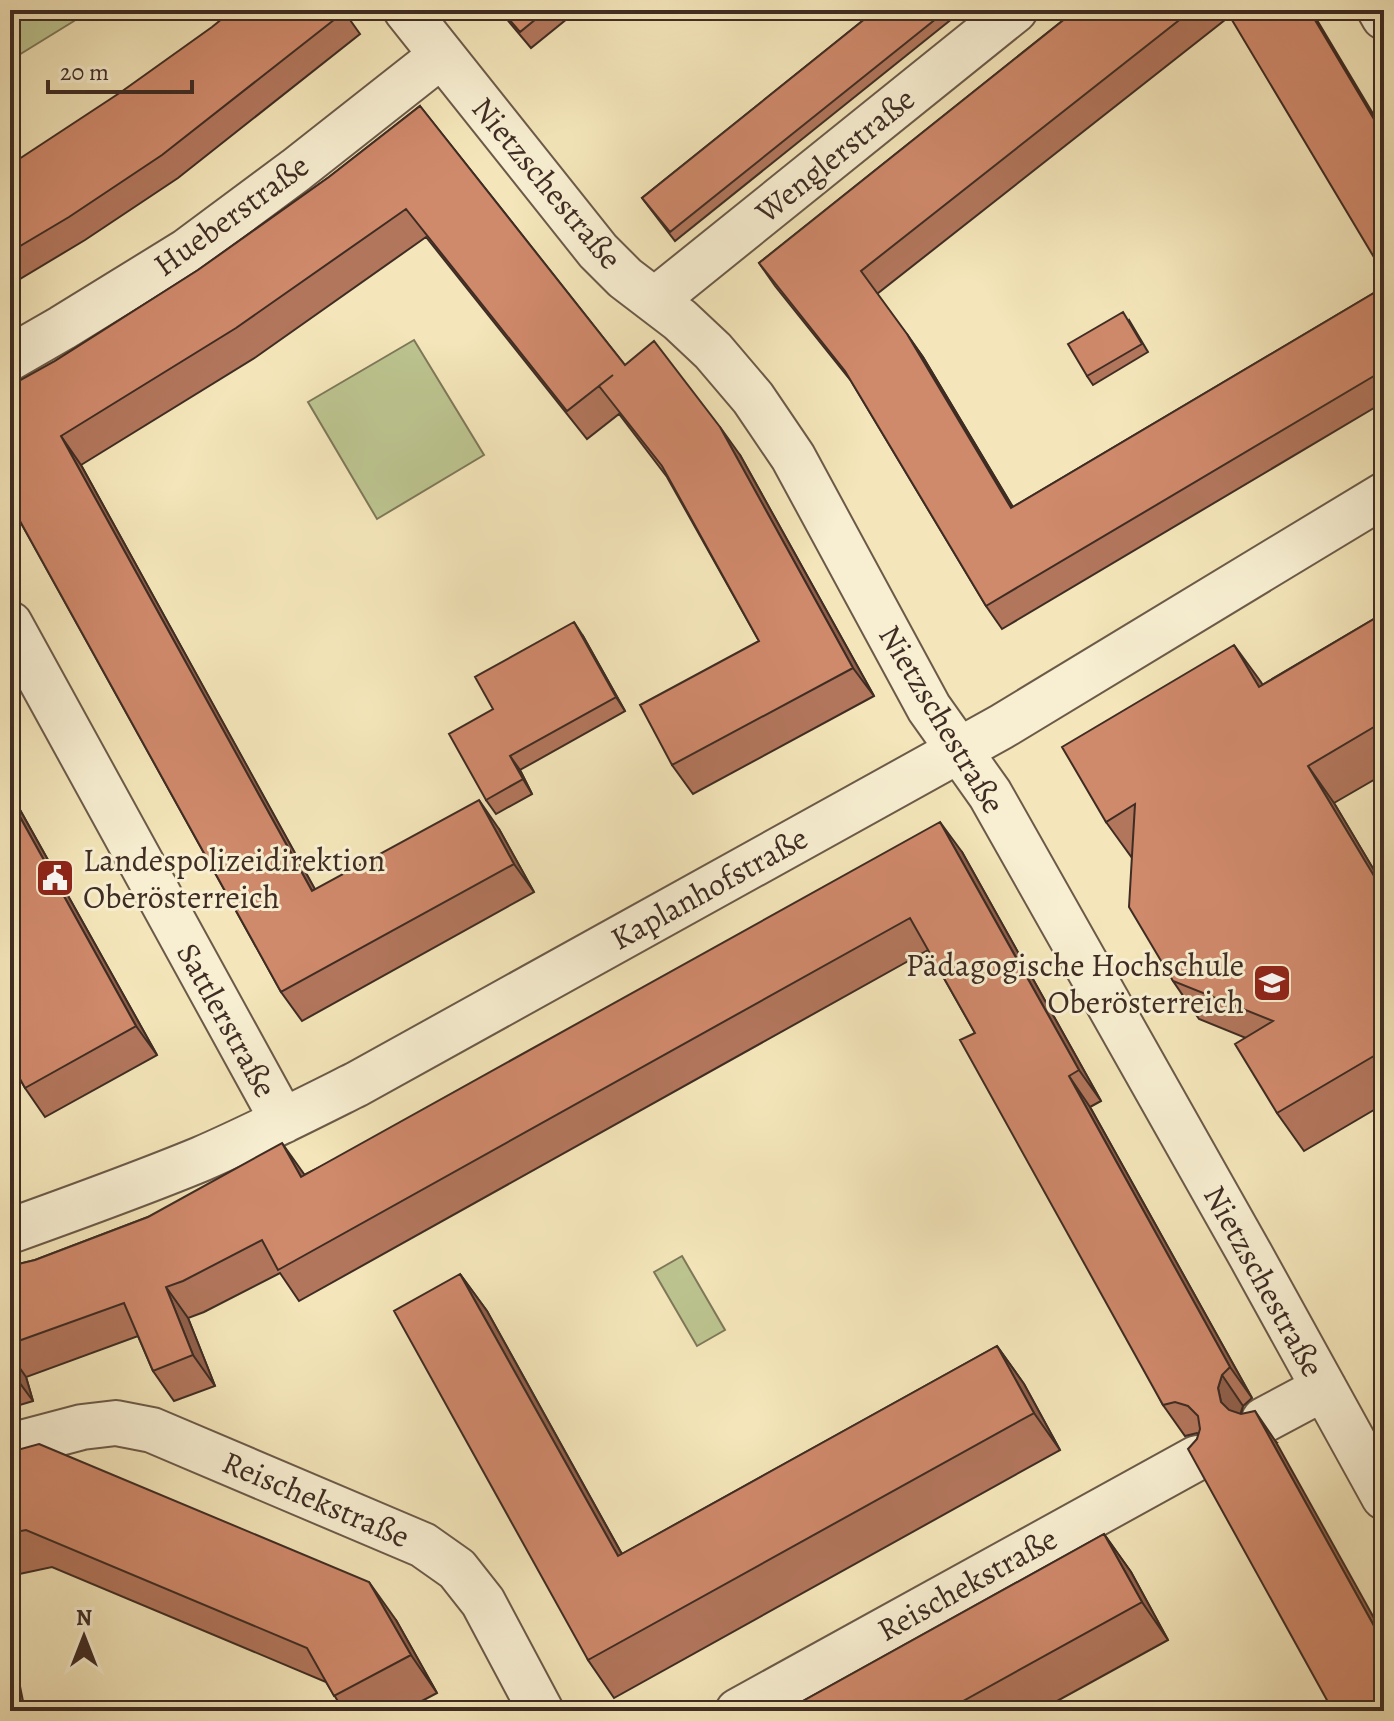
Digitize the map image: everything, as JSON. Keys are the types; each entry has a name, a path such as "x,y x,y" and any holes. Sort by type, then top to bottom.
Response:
{"street":[{"name":"Nietzschestraße","path":"406,10 598,251 625,278 713,351 753,398 793,457 929,708 990,794 1384,1497"},
{"name":"Wenglerstraße","path":"655,300 1015,10"},
{"path":"1380,10 1384,17"},
{"name":"Hueberstraße","path":"10,358 187,251 442,55"},
{"name":"Kaplanhofstraße","path":"10,1231 188,1164 357,1084 1001,727 1384,495"},
{"name":"Sattlerstraße","path":"10,624 283,1121"},
{"path":"1264,1420 1324,1388"},
{"name":"Reischekstraße","path":"10,1446 105,1424 152,1430 423,1545 457,1569 483,1602 541,1711"},
{"name":"Reischekstraße","path":"738,1711 1197,1458"}],"green space":[{"path":"10,10 67,10 74,21 14,58 10,52"},
{"path":"414,340 484,455 377,519 308,402"},
{"path":"682,1256 725,1330 697,1346 654,1272"}],"building":[{"path":"233,10 344,12 162,155 10,252 10,165 121,92"},
{"path":"501,10 547,10 520,32"},
{"path":"876,10 947,10 670,232 642,198"},
{"path":"1076,10 1192,10 861,271 907,334 1011,508 1384,287 1384,370 986,606 845,371 759,263"},
{"path":"1226,10 1309,10 1384,136 1384,274"},
{"path":"420,106 625,365 654,341 720,427 853,668 672,765 640,705 759,641 662,466 599,386 613,375 567,411 406,209 236,328 61,436 312,891 479,800 514,864 281,992 10,503 10,386 198,270 329,177"},
{"path":"1123,312 1142,344 1087,376 1068,344"},
{"name":"Pädagogische Hochschule Oberösterreich","path":"1384,613 1384,721 1308,766 1384,890 1384,1050 1277,1113 1235,1044 1273,1021 1173,981 1129,907 1135,804 1106,822 1062,747 1234,645 1259,687"},
{"path":"574,622 616,697 510,756 523,779 486,800 449,734 493,709 475,677"},
{"path":"10,799 136,1026 25,1088 10,1061"},
{"path":"940,822 1079,1070 1069,1076 1230,1367 1222,1375 1218,1388 1221,1402 1229,1410 1241,1414 1255,1411 1384,1644 1384,1711 1333,1711 1188,1449 1197,1439 1200,1429 1198,1416 1188,1406 1175,1402 1163,1405 960,1040 975,1033 910,918 278,1270 262,1240 166,1287 193,1355 153,1371 124,1303 10,1344 10,1266 35,1260 148,1217 282,1143 301,1177"},
{"path":"460,1274 618,1556 997,1346 1034,1413 588,1660 394,1311"},
{"path":"39,1444 369,1582 411,1655 334,1696 307,1648 26,1530 10,1533 10,1452"},
{"path":"1104,1534 1142,1602 945,1711 785,1711"}],"place":[{"name":"Landespolizeidirektion Oberösterreich","path":"55,878"},
{"name":"Pädagogische Hochschule Oberösterreich","path":"1272,983"}]}
